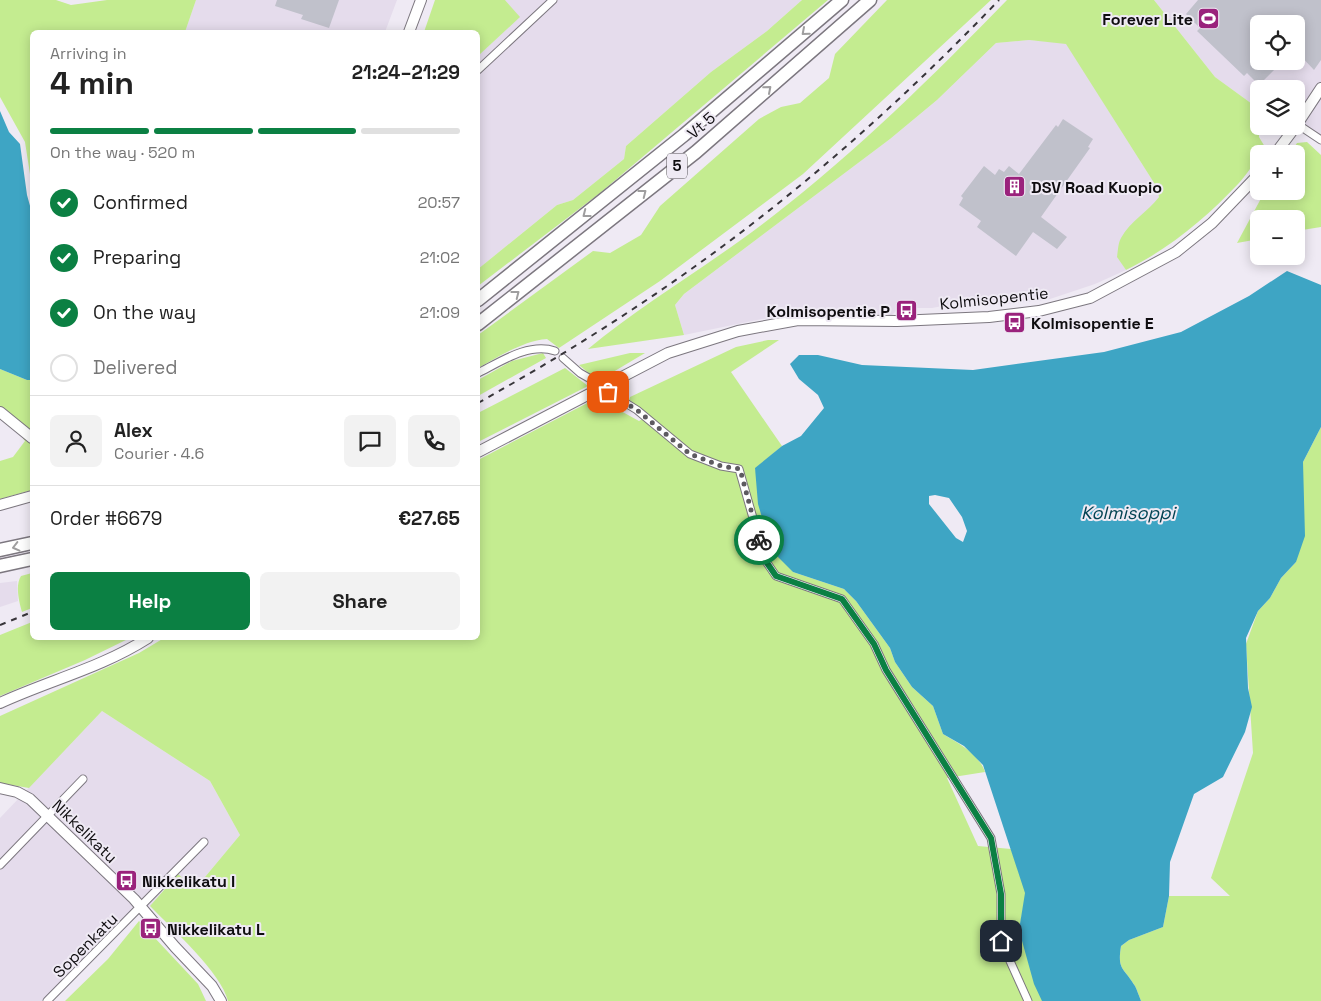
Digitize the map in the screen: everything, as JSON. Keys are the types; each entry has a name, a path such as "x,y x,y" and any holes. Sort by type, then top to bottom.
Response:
{"highway":[{"name":"Vt 5","path":"480,298 684,135 842,0"},
{"name":"Vt 5","path":"480,322 696,152 870,0"},
{"path":"0,550 30,542"},
{"path":"0,566 30,559"}],"main road":[{"path":"410,30 421,0"},
{"path":"1305,112 1321,88"},
{"name":"Kolmisopentie","path":"480,451 668,353 738,331 798,320 897,321 989,317 1039,311 1090,298 1176,252 1212,223 1250,183"},
{"path":"0,413 30,436"},
{"path":"0,505 30,497"},
{"path":"0,703 81,672 145,640"},
{"name":"Nikkelikatu","path":"0,788 17,792 30,799 141,908 212,986 221,1001"}],"street":[{"path":"480,68 553,0"},
{"path":"1305,130 1321,140"},
{"path":"480,373 525,351 548,349 555,351"},
{"path":"562,358 594,381"},
{"path":"608,392 617,400 637,410 690,454 721,466 740,469 765,560 776,576 842,599 874,644 891,678 991,838 1001,894 1001,941 1008,961 1028,1001"},
{"path":"0,865 83,779"},
{"name":"Sopenkatu","path":"47,1001 141,908 204,842"}],"shaded area":[{"path":"196,0 397,0 386,30 186,30"},
{"path":"505,0 802,0 767,31 711,72 626,146 624,159 573,200 557,205 480,267 480,54 519,17"},
{"path":"1154,0 1321,0 1321,135 1305,129 1305,80 1250,80 1250,102 1215,77"},
{"path":"1029,40 1066,43 1156,186 1159,197 1151,209 1131,225 1118,257 1126,270 1095,284 1047,300 986,306 969,301 932,308 899,308 892,315 830,311 762,319 684,335 675,305 684,294 890,139 937,100 996,43"},
{"path":"17,581 18,601 0,607 0,583"},
{"path":"102,711 210,781 240,835 195,889 177,874 150,906 124,917 42,1001 0,1001 0,818"}],"green space":[{"path":"0,0 56,0 71,5 107,0 196,0 186,30 30,30 30,174 25,142 0,97"},
{"path":"435,0 505,0 520,17 480,54 480,30 425,30"},
{"path":"802,0 828,0 600,193 480,284 480,267 557,205 573,200 624,159 626,146 711,72 767,31"},
{"path":"887,0 991,0 803,174 660,281 559,348 547,339 538,340 511,350 480,367 480,334 593,251 610,253 641,235 660,206 759,119 781,107 800,103 829,78 835,54"},
{"path":"1007,0 1154,0 1215,77 1250,102 1250,135 1259,135 1264,145 1250,145 1250,170 1200,220 1172,242 1126,270 1117,257 1120,240 1129,227 1159,197 1156,186 1066,44 1029,40 996,43 937,100 890,139 684,294 675,305 684,335 588,349 610,331 773,216 835,166 951,57"},
{"path":"1307,142 1321,155 1321,227 1305,230 1305,210 1255,210 1260,200 1305,200 1305,145 1296,145 1297,143"},
{"path":"1250,219 1250,241 1237,243"},
{"path":"768,340 779,340 731,372 782,446 755,469 793,572 844,589 856,601 890,648 895,662 912,687 933,706 943,734 973,754 978,760 985,772 947,778 978,846 1011,849 1026,893 1019,930 1088,1001 228,1001 224,990 206,964 150,906 178,874 195,889 240,835 210,781 102,711 29,788 0,783 0,716 139,653 161,640 480,640 480,459 597,398 639,421 649,415 629,400 630,397 736,347"},
{"path":"543,353 546,358 480,395 480,379 512,361"},
{"path":"630,353 645,353 598,381 579,365"},
{"path":"565,368 588,386 480,441 480,412"},
{"path":"0,369 30,380 30,491 0,499 0,461 13,457 25,441 0,408"},
{"path":"1321,427 1321,1001 1141,1001 1135,986 1122,968 1120,960 1121,946 1129,940 1163,927 1169,896 1230,896 1211,878 1253,753 1246,644 1258,611 1270,598 1281,578 1296,562 1303,462"},
{"path":"30,574 30,609 22,612 18,594 18,584 21,576"},
{"path":"30,623 30,640 126,640 85,660 0,696 0,635"},
{"path":"139,921 198,984 206,1001 65,1001 108,959"}],"water":[{"path":"0,111 9,132 20,144 30,206 30,380 0,369"},
{"name":"Kolmisoppi","path":"1287,271 1321,285 1321,427 1303,462 1305,536 1296,562 1281,578 1270,598 1258,611 1246,638 1248,688 1252,707 1245,732 1223,777 1194,794 1170,862 1169,896 1163,927 1129,940 1121,946 1120,960 1122,968 1135,986 1141,1001 1042,1001 1034,984 1019,930 1025,893 983,765 964,746 943,734 933,706 912,687 895,662 890,648 856,601 844,589 793,572 772,551 758,504 755,468 782,446 801,436 824,408 818,395 799,379 790,364 799,355 818,355 862,365 973,370 1104,352 1181,332 1249,296","holes":["935,495 949,498 962,517 967,531 963,542 956,538 929,504 929,496"]}],"building":[{"path":"277,0 339,0 329,28 301,19 303,15 275,6"},
{"path":"1198,0 1321,0 1321,60 1314,70 1305,60 1305,15 1250,15 1250,70 1274,70 1264,80 1254,80 1247,73 1244,76 1197,31 1200,28 1186,14"},
{"name":"DSV Road Kuopio","path":"1063,119 1093,139 1088,147 1090,148 1041,217 1067,237 1057,249 1033,232 1016,256 977,227 981,221 959,205 963,198 961,196 984,166 995,175 999,169 1004,172 1009,166 1019,174 1056,125 1058,127"}],"railway":[{"path":"480,402 541,367 633,309 760,218 831,160 900,98 999,0"},
{"path":"0,625 30,613"}],"way so far":[{"path":"608,392 617,400 637,410 690,454 721,466 740,469 759,540"}],"place":[{"name":"Forever Lite","path":"1209,19"},
{"name":"DSV Road Kuopio","path":"1015,187"},
{"name":"Kolmisopentie P","path":"906,311"},
{"name":"Kolmisopentie E","path":"1015,323"},
{"name":"Nikkelikatu I","path":"126,881"},
{"name":"Nikkelikatu L","path":"151,929"}],"route":[{"path":"759,540 765,560 776,576 842,599 874,644 886,670 958,783 991,838 995,852 996,872 1001,894 1001,941"}]}
